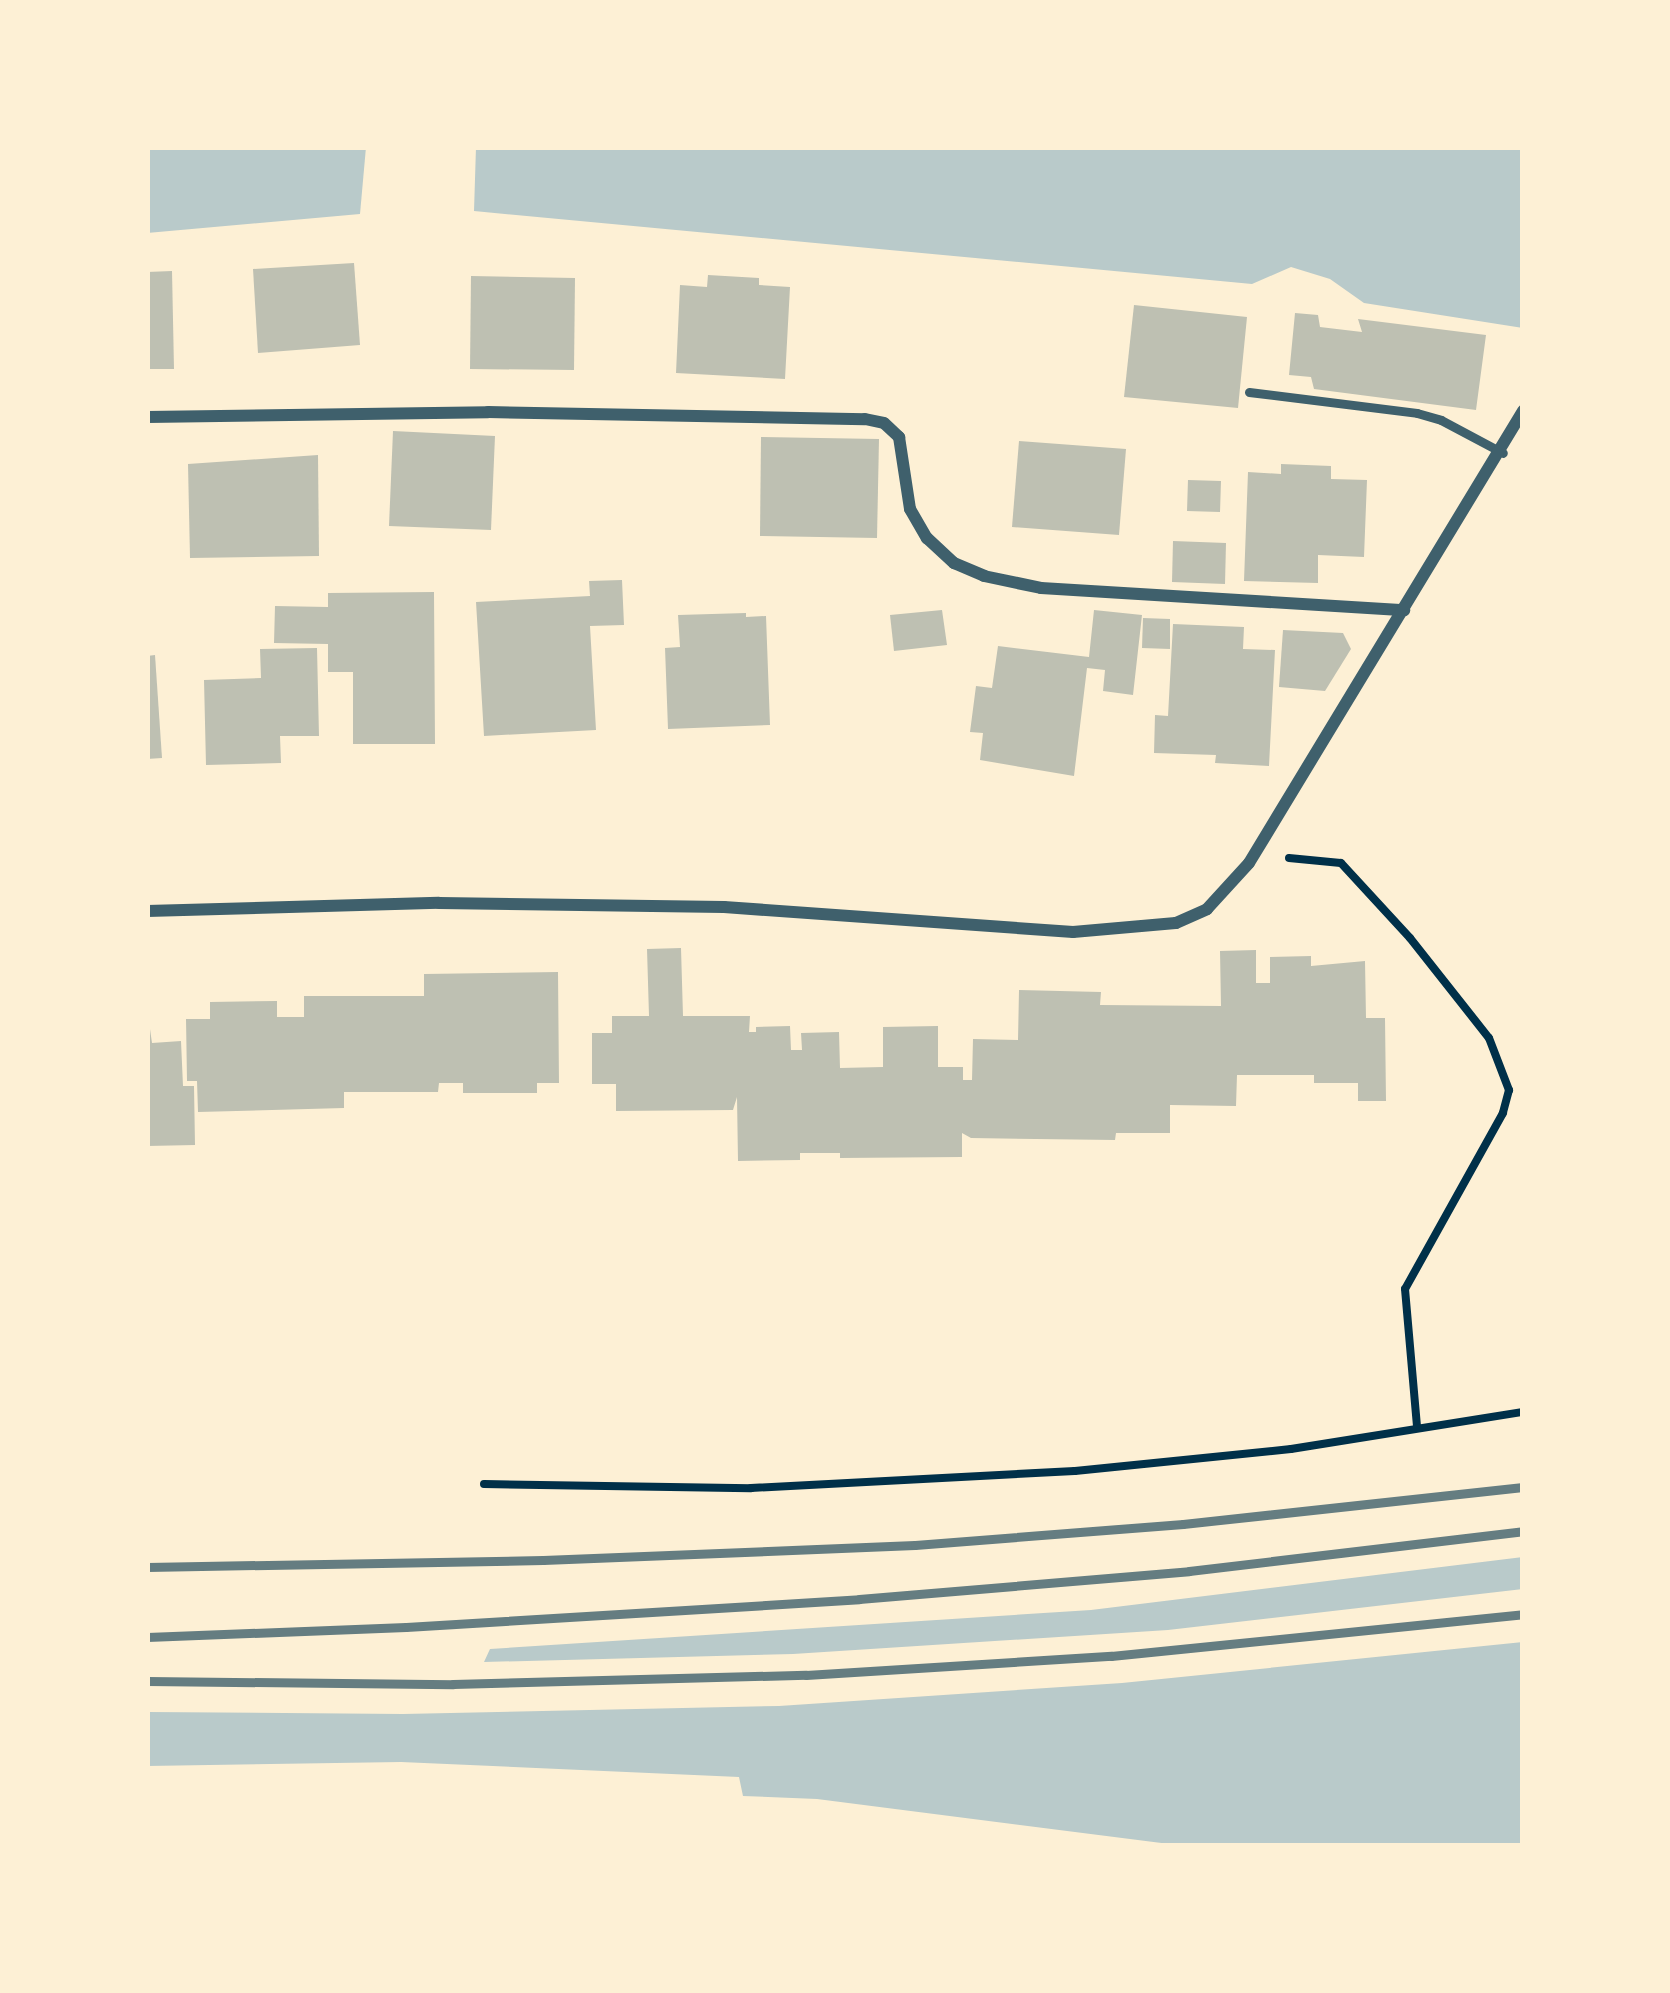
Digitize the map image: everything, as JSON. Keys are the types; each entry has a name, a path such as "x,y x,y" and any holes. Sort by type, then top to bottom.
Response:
{"street":[{"path":"147,911 440,903 724,907 1073,932 1176,923 1207,909 1249,863 1503,453 1523,411"},
{"path":"147,417 488,412 866,419 884,424 899,437 910,508 927,538 954,563 984,576 1040,588 1404,610"}],"lane":[{"path":"1249,392 1417,413 1442,420 1503,453"}],"path":[{"path":"1249,863 1300,856 1341,863 1411,938 1489,1038 1503,1069 1509,1090 1503,1113 1405,1289 1417,1426"},
{"path":"484,1484 751,1488 1075,1471 1291,1450 1523,1412"}],"shaded area":[{"path":"147,147 366,147 360,214 147,233"},
{"path":"476,147 1523,147 1523,328 1364,303 1330,279 1291,267 1252,284 474,211"},
{"path":"1523,1557 1523,1589 1168,1630 793,1654 484,1662 490,1649 1091,1610"},
{"path":"1523,1642 1523,1846 1185,1846 817,1799 743,1796 739,1777 401,1762 147,1766 147,1712 403,1714 779,1706 1122,1683"}],"building":[{"path":"354,263 360,345 258,353 253,269"},
{"path":"172,271 174,369 147,369 147,272"},
{"path":"708,275 759,278 759,285 790,287 785,379 676,373 680,285 707,287"},
{"path":"471,276 575,278 574,370 470,369"},
{"path":"1134,305 1247,317 1238,408 1124,397"},
{"path":"1295,313 1318,315 1320,327 1362,332 1358,319 1486,335 1476,410 1314,389 1311,377 1289,375"},
{"path":"393,431 495,436 491,530 389,526"},
{"path":"761,437 879,439 877,538 760,536"},
{"path":"1019,441 1126,449 1119,535 1012,527"},
{"path":"318,455 319,556 190,558 188,464"},
{"path":"1281,464 1331,466 1331,479 1367,480 1364,557 1318,555 1318,583 1244,581 1248,472 1281,474"},
{"path":"1188,480 1221,481 1220,512 1187,511"},
{"path":"1173,541 1226,543 1225,584 1172,582"},
{"path":"622,580 624,625 590,626 596,730 484,736 476,602 590,596 589,581"},
{"path":"434,592 435,744 353,744 353,672 328,672 328,644 274,643 275,606 328,607 328,593"},
{"path":"942,610 947,645 894,651 890,615"},
{"path":"1094,610 1142,615 1133,695 1103,691 1105,670 1087,668 1074,776 980,760 983,733 970,732 976,686 992,688 998,646 1089,657"},
{"path":"746,613 746,617 766,616 770,725 668,729 665,648 680,647 678,615"},
{"path":"1143,618 1170,619 1170,649 1142,648"},
{"path":"1173,624 1244,627 1243,649 1275,650 1269,766 1215,763 1216,755 1154,753 1155,715 1168,716"},
{"path":"1283,630 1343,633 1351,649 1325,691 1279,687"},
{"path":"317,648 319,736 280,736 281,763 206,765 204,680 261,678 260,649"},
{"path":"155,655 162,758 147,759 147,656"},
{"path":"681,948 683,1016 750,1016 749,1032 756,1032 756,1027 790,1026 791,1050 802,1050 801,1033 839,1032 840,1068 883,1067 883,1027 938,1026 938,1067 963,1067 963,1080 972,1080 973,1039 1018,1040 1019,990 1101,992 1100,1005 1221,1006 1220,951 1256,950 1256,983 1270,983 1270,957 1311,956 1311,966 1365,961 1366,1018 1385,1018 1386,1101 1358,1101 1358,1083 1314,1083 1314,1075 1237,1075 1236,1106 1170,1105 1170,1133 1116,1133 1115,1140 971,1138 962,1133 962,1157 840,1158 840,1153 800,1153 800,1160 738,1161 737,1097 733,1110 616,1111 616,1084 592,1084 592,1033 612,1033 612,1016 649,1016 647,949"},
{"path":"558,972 559,1083 537,1083 537,1093 463,1093 463,1083 439,1083 438,1092 344,1092 344,1108 198,1112 197,1081 187,1081 186,1019 210,1019 210,1002 277,1001 277,1017 304,1017 304,996 424,996 424,974"},
{"path":"147,1008 152,1043 181,1041 183,1086 194,1086 195,1145 147,1146"}],"railway":[{"path":"147,1567 543,1560 915,1545 1183,1524 1523,1487"},
{"path":"147,1637 406,1627 859,1599 1189,1571 1523,1531"},
{"path":"147,1681 453,1684 806,1675 1111,1656 1523,1614"}]}
